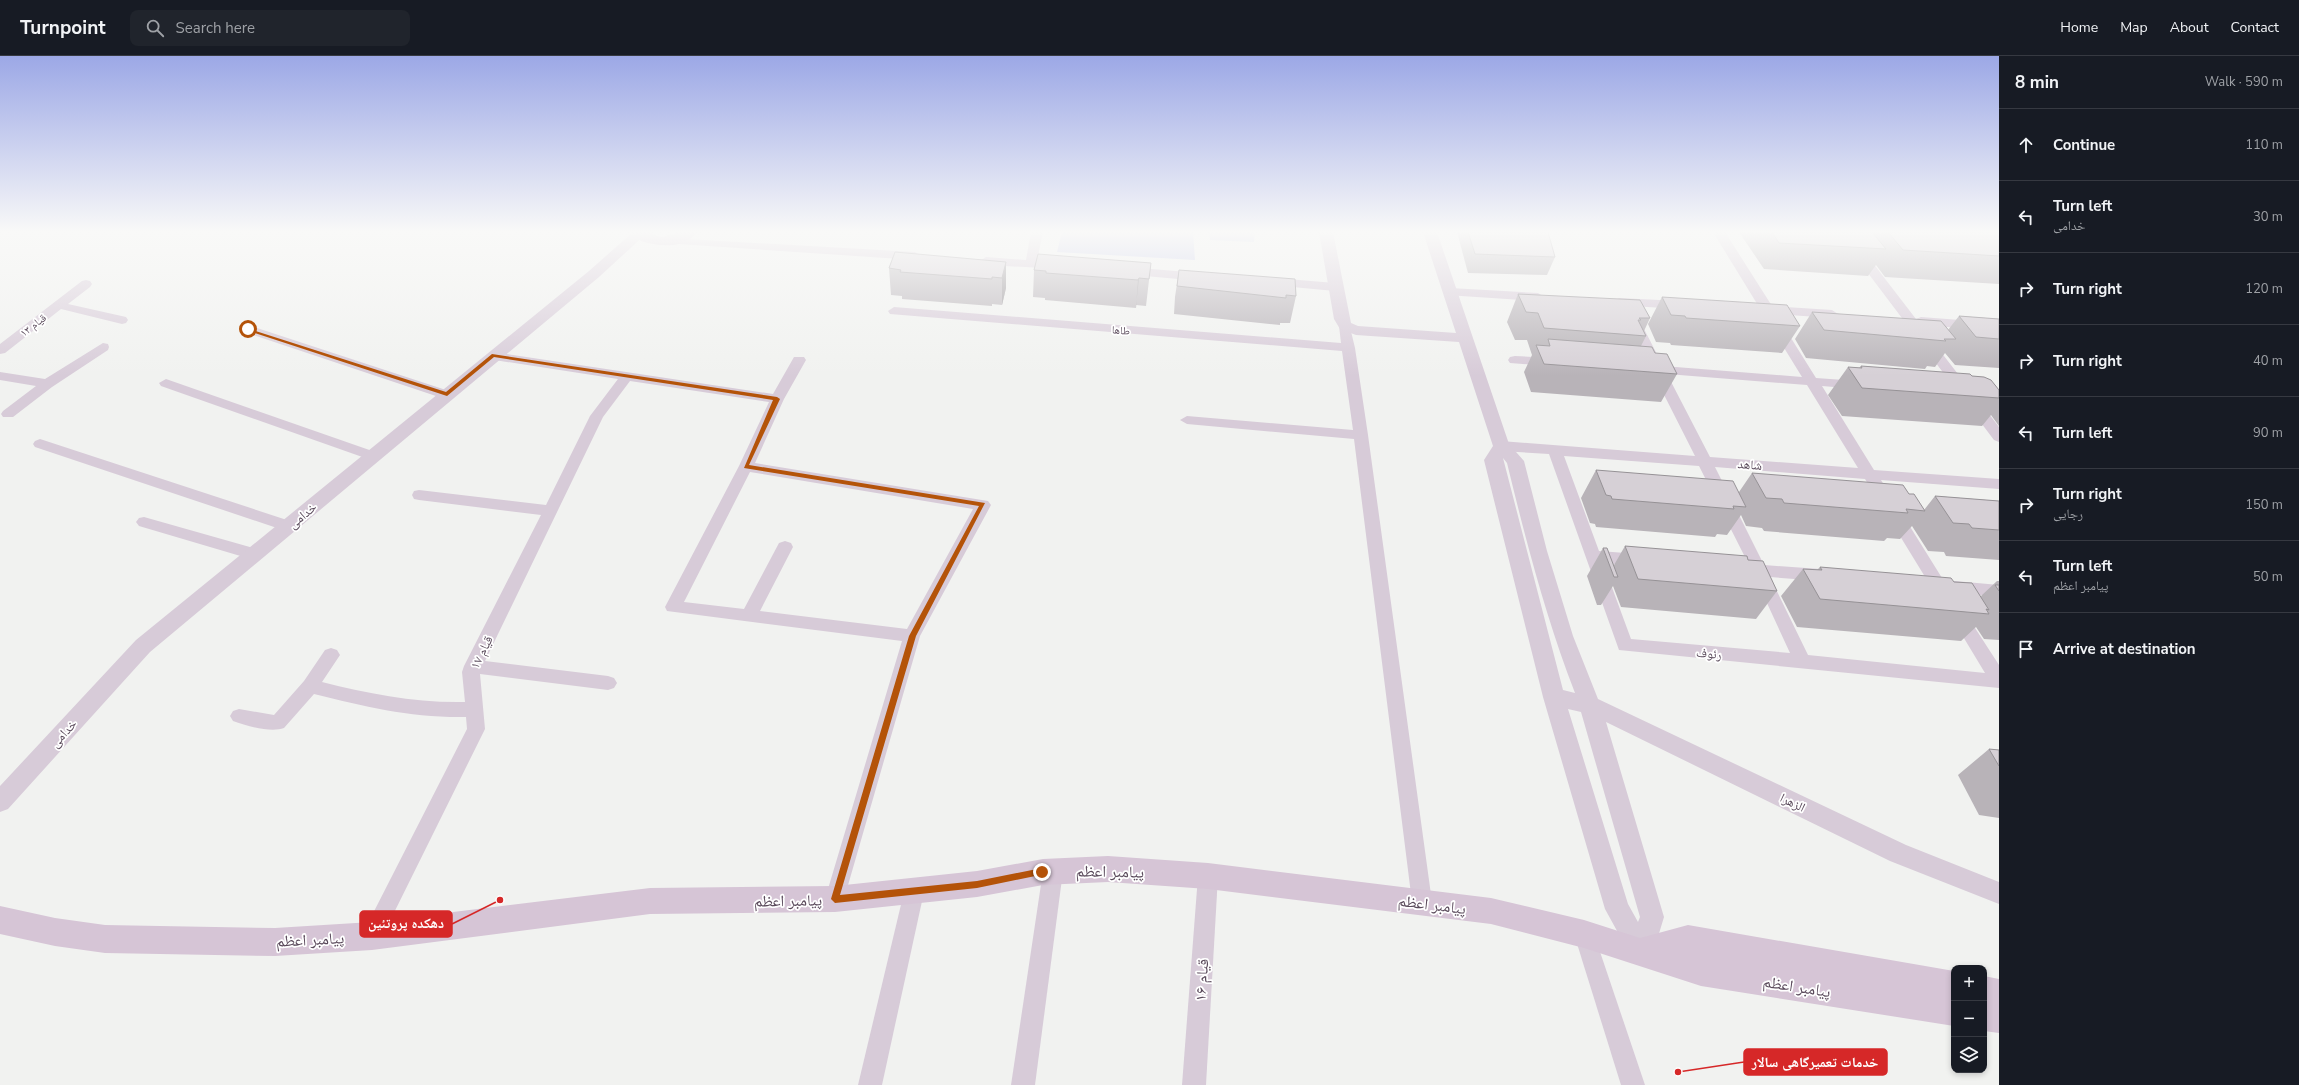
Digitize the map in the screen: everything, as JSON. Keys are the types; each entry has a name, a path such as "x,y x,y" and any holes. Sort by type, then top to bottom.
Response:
{"main road":[{"name":"پیامبر اعظم","path":"0,920 55,932 105,939 274,942 372,936 650,902 835,899 914,892 977,884 1008,877 1053,871 1108,869 1208,876 1491,911 1584,934 1642,951 1701,972 1951,1011"},
{"name":"پیامبر اعظم","path":"1642,951 1688,939 1951,985"},
{"path":"1987,992 1999,994"},
{"path":"1987,1016 1999,1018"}],"street":[{"name":"خدامی","path":"0,802 143,646 586,280"},
{"path":"1334,280 1341,320 1345,326 1349,348 1422,902"},
{"path":"1446,280 1464,338 1502,446 1515,461 1538,551 1563,636 1590,705 1652,917 1642,951"},
{"path":"1749,280 1868,474 1931,585 1999,681"},
{"path":"1880,280 1999,437"},
{"path":"1265,282 1335,287"},
{"name":"قیام ۱۳","path":"0,350 86,284"},
{"path":"1450,292 1553,298"},
{"path":"1609,301 1696,306"},
{"path":"1624,302 1759,570 1802,661"},
{"path":"58,305 122,320"},
{"path":"1752,309 1847,316"},
{"name":"طاها","path":"894,311 1349,348"},
{"path":"1895,319 1999,327"},
{"path":"1345,326 1356,330 1464,338"},
{"path":"248,329 447,394"},
{"path":"8,414 47,384 103,347"},
{"path":"492,356 777,399"},
{"path":"799,360 777,399 746,466 673,607 912,636"},
{"path":"1515,360 1563,363"},
{"path":"1642,369 1873,386"},
{"path":"0,376 47,384"},
{"name":"قیام ۱۷","path":"372,936 476,729 471,672 473,666 597,416 626,377"},
{"path":"166,383 373,456"},
{"path":"1950,392 1986,395"},
{"path":"1187,420 1361,435"},
{"path":"40,444 288,526"},
{"path":"1502,446 1493,460 1554,697 1616,908 1642,951"},
{"name":"شاهد","path":"1502,446 1703,460 1999,484"},
{"name":"رئوف","path":"1555,450 1625,645 1999,681"},
{"path":"746,466 983,505 912,636 835,899"},
{"path":"419,495 551,511"},
{"path":"144,522 254,554"},
{"path":"749,616 785,547"},
{"path":"1594,556 1656,561"},
{"path":"1727,567 1837,577"},
{"path":"1931,585 1999,591"},
{"path":"239,716 278,723 310,686 331,655"},
{"path":"473,666 608,683"},
{"path":"310,686 373,702 431,710 474,709"},
{"name":"الزهرا","path":"1554,697 1590,705 1898,853 1999,893"},
{"path":"1023,1085 1053,871"},
{"name":"قیام ۱۶","path":"1194,1085 1208,876"},
{"path":"870,1085 914,892"},
{"path":"1584,934 1633,1085"}],"building":[{"path":"1178,280 1295,280 1296,296 1286,295 1286,298 1177,286"},
{"path":"1518,294 1640,300 1650,318 1639,318 1641,320 1638,320 1646,336 1544,328 1538,313 1526,312"},
{"path":"1662,297 1787,305 1800,326 1686,318 1685,316 1671,315"},
{"path":"1812,312 1941,321 1956,339 1944,339 1946,341 1824,330"},
{"path":"1959,316 1999,319 1999,339 1976,337"},
{"path":"1548,339 1652,347 1655,353 1667,354 1677,374 1544,364 1536,345 1550,346"},
{"path":"1861,366 1970,374 1972,376 1984,377 1991,380 1999,390 1999,398 1862,388 1848,367 1862,368"},
{"path":"1596,470 1733,481 1746,507 1733,506 1734,509 1612,499 1611,496 1606,495"},
{"path":"1752,473 1903,485 1909,494 1914,494 1925,511 1906,509 1908,513 1784,503 1782,499 1766,498"},
{"path":"1935,496 1999,501 1999,530 1972,528 1969,524 1953,523"},
{"path":"1625,546 1747,556 1748,560 1763,561 1777,591 1638,579"},
{"path":"1603,548 1607,548 1618,577 1614,577"},
{"path":"1820,567 1951,578 1954,582 1972,583 1989,610 1986,609 1989,614 1820,599 1803,569 1822,570"},
{"path":"1995,585 1999,585 1999,591"},
{"path":"1989,749 1999,750 1999,766"}],"place":[{"name":"دهکده پروتئین","path":"500,900"},
{"name":"خدمات تعمیرگاهی سالار","path":"1678,1072"}],"route":[{"path":"248,329 447,394 492,356 777,399 746,466 983,505 912,636 835,899 914,892 977,884 1008,877 1042,872"}]}
